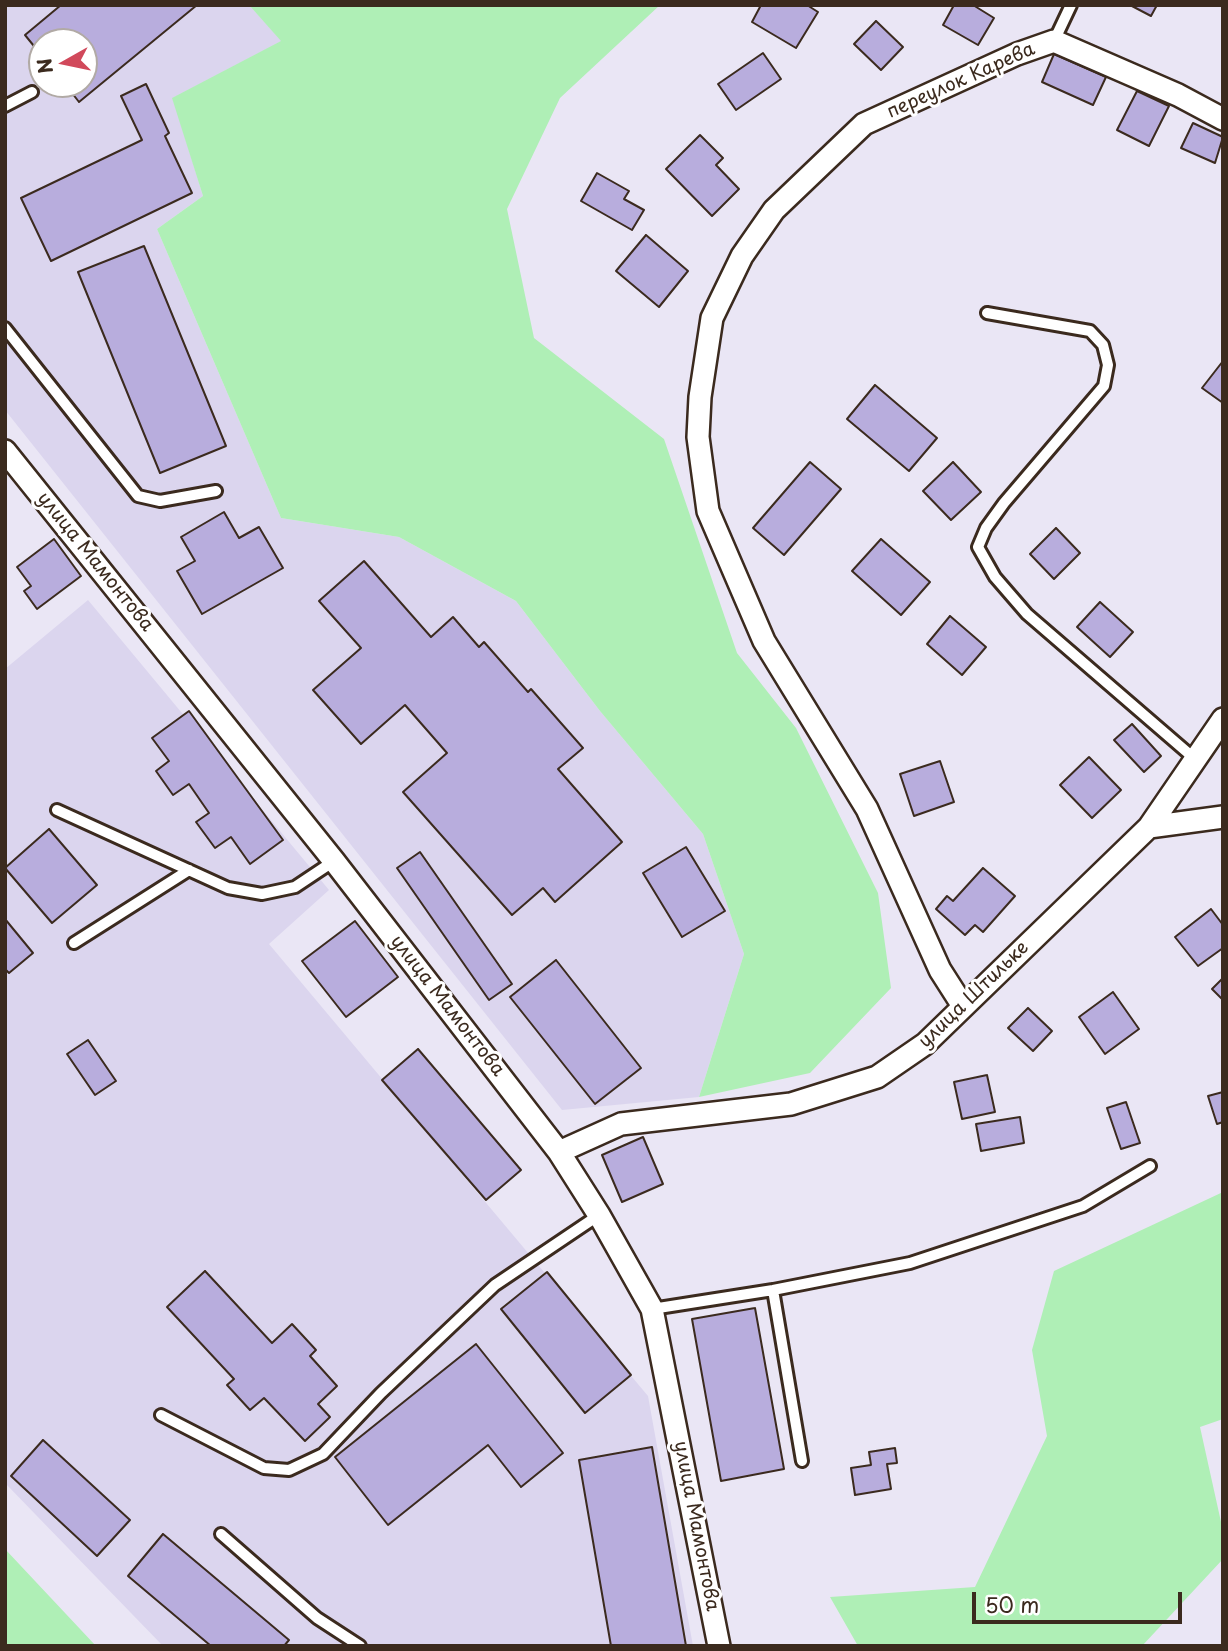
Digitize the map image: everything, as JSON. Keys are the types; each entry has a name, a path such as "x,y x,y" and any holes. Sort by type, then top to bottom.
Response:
{"street":[{"name":"переулок Карева","path":"962,1006 940,970 866,809 764,641 708,511 698,438 700,397 712,318 741,256 774,210 864,124 1017,54 1054,41 1178,95 1223,119"},
{"name":"улица Мамонтова","path":"5,451 334,861 559,1152 600,1215 652,1309 719,1646"},
{"name":"улица Штильке","path":"559,1152 621,1124 791,1104 877,1077 925,1044 1149,827 1223,719"},
{"path":"1149,827 1223,817"}],"lane":[{"path":"1054,41 1071,5"},
{"path":"5,106 28,94"},
{"path":"987,313 1090,331 1103,345 1108,365 1104,386 1004,503 986,528 978,547 995,577 1027,614 1195,759"},
{"path":"5,328 138,496 160,500 216,491"},
{"path":"57,810 228,888 262,894 295,887 334,861"},
{"path":"74,943 188,870"},
{"path":"652,1309 773,1290 911,1263 1083,1206 1150,1166"},
{"path":"161,1415 264,1468 289,1470 312,1460 340,1438 381,1393 495,1285 600,1215"},
{"path":"773,1290 802,1461"},
{"path":"221,1534 317,1618 360,1646"}],"shaded area":[{"path":"5,5 249,5 282,41 173,98 203,196 157,229 281,518 399,537 516,601 600,711 703,834 744,954 699,1097 562,1110 5,410"},
{"path":"88,600 329,890 269,944 648,1396 693,1646 163,1646 5,1483 5,669"}],"green space":[{"path":"249,5 660,5 560,98 507,209 534,338 664,439 737,653 796,728 878,893 891,988 810,1073 699,1097 744,954 703,834 600,711 516,601 399,537 281,518 157,229 203,196 172,98 281,41"},
{"path":"1223,1192 1223,1419 1200,1427 1223,1531 1223,1559 1142,1646 858,1646 830,1597 975,1587 1047,1436 1032,1350 1054,1271"},
{"path":"5,1549 96,1646 5,1646"}],"building":[{"path":"61,5 197,5 98,86 98,28 33,28"},
{"path":"761,5 807,5 818,12 796,48 752,22"},
{"path":"954,5 973,5 994,18 978,45 943,25"},
{"path":"1130,5 1157,5 1151,16"},
{"path":"876,21 903,47 881,70 854,44"},
{"path":"763,53 781,79 736,110 718,84"},
{"path":"1054,54 1106,77 1093,105 1042,82"},
{"path":"146,84 169,133 165,136 192,193 51,261 21,198 142,140 121,96"},
{"path":"1137,91 1169,106 1149,146 1117,130"},
{"path":"1193,123 1223,137 1215,163 1181,148"},
{"path":"700,135 723,158 716,165 739,189 712,216 666,169"},
{"path":"597,173 629,191 624,199 644,210 632,230 581,201"},
{"path":"646,235 688,271 659,307 616,271"},
{"path":"144,246 226,446 160,473 78,272"},
{"path":"1223,361 1223,403 1202,388"},
{"path":"875,385 937,438 909,471 847,419"},
{"path":"810,462 841,489 784,555 753,528"},
{"path":"953,462 981,492 951,520 923,491"},
{"path":"224,512 239,538 259,527 283,568 202,614 177,571 195,561 181,537"},
{"path":"1056,528 1080,553 1054,579 1030,554"},
{"path":"54,539 81,576 37,609 24,591 31,586 17,567"},
{"path":"881,539 930,582 901,615 852,571"},
{"path":"364,561 431,637 453,617 479,647 484,642 528,692 531,689 583,748 558,769 622,842 555,902 543,888 512,915 403,792 447,753 405,705 361,744 313,690 361,648 319,601"},
{"path":"1100,602 1133,632 1110,657 1077,627"},
{"path":"950,616 986,647 962,675 927,644"},
{"path":"189,711 283,840 250,864 231,837 215,848 196,822 209,813 189,784 173,795 156,771 169,761 152,738"},
{"path":"1132,724 1161,756 1144,772 1114,740"},
{"path":"1089,757 1121,790 1092,818 1060,785"},
{"path":"940,761 954,802 914,816 900,774"},
{"path":"49,829 97,885 52,923 5,868"},
{"path":"686,847 725,911 682,937 643,873"},
{"path":"420,852 512,984 489,1000 397,868"},
{"path":"983,868 1015,896 983,932 975,925 965,935 936,909 947,896 953,901"},
{"path":"1211,909 1223,925 1223,948 1198,966 1175,937"},
{"path":"5,919 33,953 9,973 5,969"},
{"path":"355,921 398,977 346,1017 302,961"},
{"path":"556,960 641,1068 595,1104 510,997"},
{"path":"1223,978 1223,1000 1212,989"},
{"path":"1113,992 1139,1029 1105,1054 1079,1017"},
{"path":"1028,1008 1052,1031 1033,1051 1008,1028"},
{"path":"88,1040 116,1081 95,1095 67,1054"},
{"path":"418,1049 521,1170 486,1200 382,1080"},
{"path":"987,1075 995,1112 962,1119 954,1082"},
{"path":"1223,1092 1223,1122 1217,1124 1208,1096"},
{"path":"1126,1102 1140,1143 1121,1149 1107,1108"},
{"path":"1020,1117 1024,1143 981,1151 976,1124"},
{"path":"643,1137 663,1184 622,1202 602,1155"},
{"path":"205,1271 272,1343 292,1324 316,1350 310,1356 337,1386 318,1404 330,1417 305,1441 264,1398 250,1410 227,1385 234,1379 167,1307"},
{"path":"547,1272 631,1375 585,1413 501,1309"},
{"path":"755,1308 784,1469 721,1481 692,1319"},
{"path":"476,1344 563,1453 521,1487 488,1445 388,1525 335,1457"},
{"path":"43,1440 130,1520 97,1556 11,1476"},
{"path":"652,1447 686,1646 611,1646 579,1460"},
{"path":"895,1448 897,1463 887,1464 891,1489 855,1495 851,1468 871,1465 869,1452"},
{"path":"163,1534 289,1640 284,1646 211,1646 128,1576"}]}
